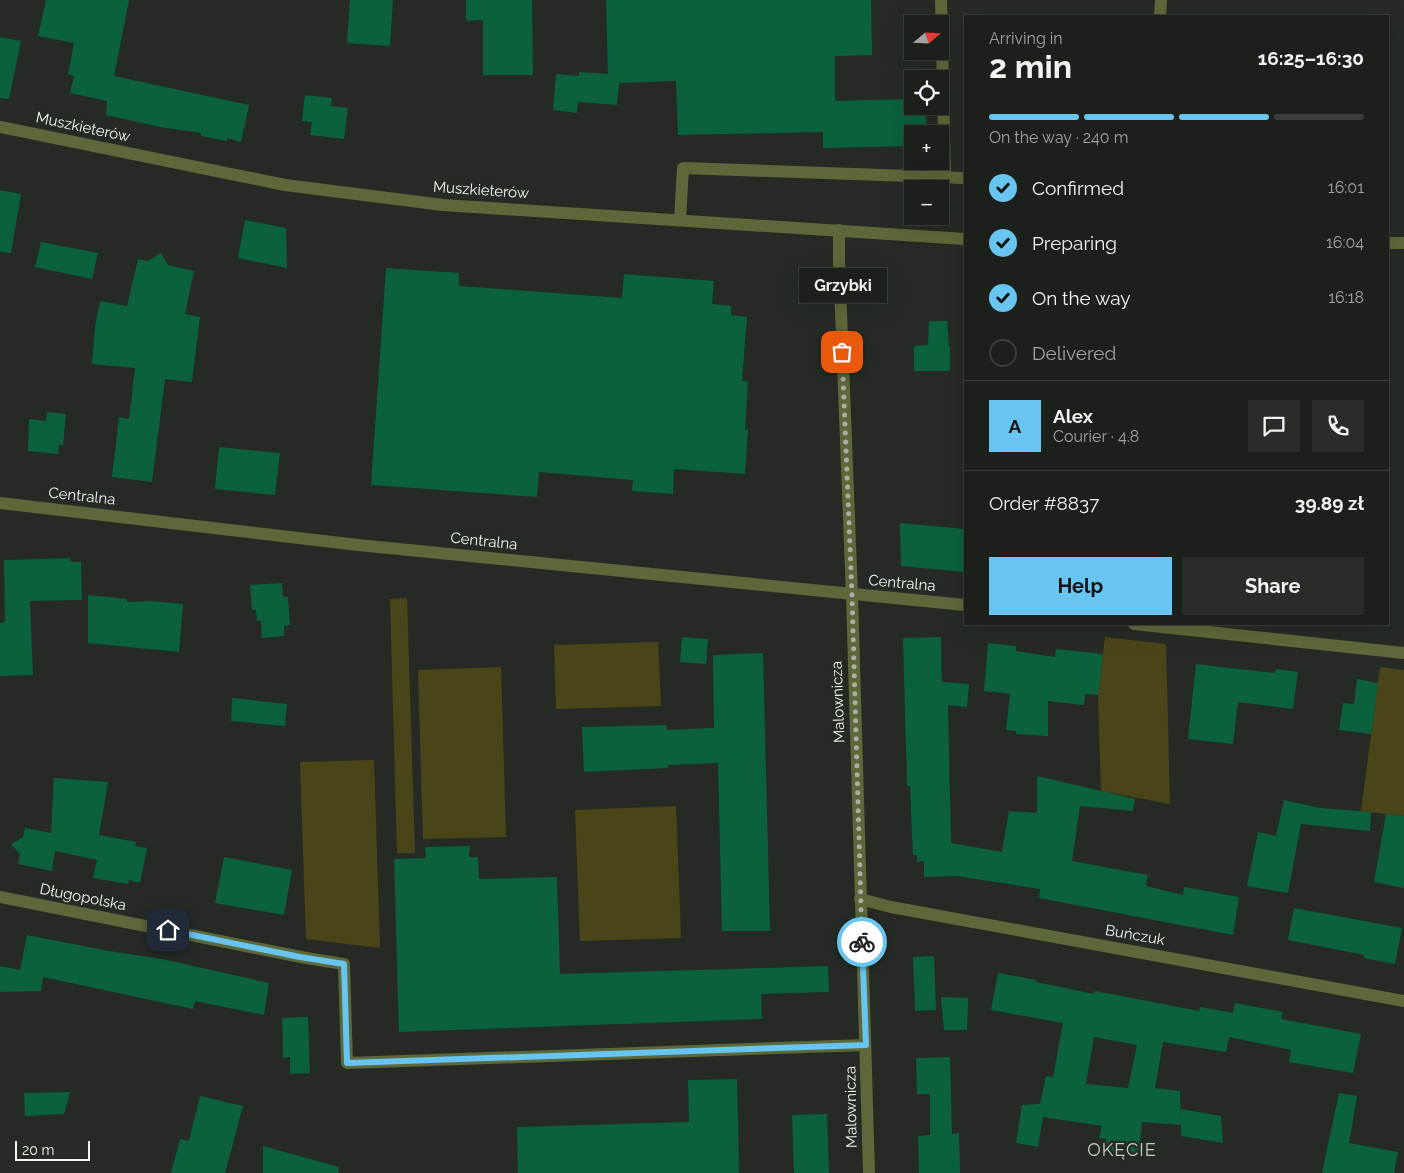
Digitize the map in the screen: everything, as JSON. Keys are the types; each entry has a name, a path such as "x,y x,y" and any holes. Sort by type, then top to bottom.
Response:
{"street":[{"path":"941,0 945,177"},
{"path":"1160,15 1161,0"},
{"name":"Muszkieterów","path":"0,127 284,185 443,205 964,239"},
{"path":"680,220 683,168 964,178"},
{"name":"Malownicza","path":"839,230 838,261 852,595 869,1173"},
{"path":"1389,243 1404,243"},
{"name":"Centralna","path":"0,504 342,543 964,605"},
{"path":"1143,625 1404,653"},
{"name":"Długopolska","path":"0,897 344,964 347,1063 866,1045"},
{"name":"Buńczuk","path":"860,899 891,907 1404,1001"}],"shaded area":[{"path":"407,598 415,853 397,853 390,599"},
{"path":"1105,637 1166,644 1170,804 1101,791 1098,695"},
{"path":"658,642 661,706 556,709 554,645"},
{"path":"501,667 506,837 423,839 418,670"},
{"path":"1380,667 1404,670 1404,816 1361,811"},
{"path":"374,760 380,948 306,939 300,762"},
{"path":"676,806 681,938 580,941 575,810"}],"building":[{"path":"46,0 129,0 114,76 249,105 241,142 227,138 227,141 201,136 201,133 160,127 106,115 107,101 70,93 74,76 68,74 74,43 38,36"},
{"path":"350,0 393,0 390,46 347,43"},
{"path":"466,0 532,0 533,75 483,75 483,20 466,21"},
{"path":"606,0 871,0 872,55 835,56 835,101 904,99 904,115 926,115 927,125 904,125 904,146 823,148 823,132 678,135 676,81 619,83 617,105 578,102 577,113 553,110 556,74 579,76 579,72 608,74"},
{"path":"0,37 21,41 9,99 0,98"},
{"path":"305,95 332,98 331,106 348,108 344,139 310,135 312,122 302,121"},
{"path":"0,190 21,194 11,253 0,252"},
{"path":"245,220 286,228 287,268 238,258"},
{"path":"41,242 98,253 92,279 35,267"},
{"path":"161,253 168,265 194,271 185,314 200,317 192,382 165,379 152,482 112,477 119,417 129,419 135,368 92,364 95,327 100,301 127,306 138,259 148,261"},
{"path":"386,268 459,273 459,286 622,298 624,274 714,281 712,304 731,306 731,315 747,317 742,381 748,381 745,430 748,430 745,474 674,469 673,494 632,491 633,480 539,472 537,497 371,485"},
{"path":"929,321 947,321 950,371 914,371 914,346 928,345"},
{"path":"47,412 66,414 63,446 59,445 58,454 28,451 29,419 46,421"},
{"path":"219,447 280,453 275,495 215,489"},
{"path":"900,523 964,529 964,572 901,566"},
{"path":"70,558 71,562 81,562 82,600 30,601 33,675 0,676 0,623 5,622 4,560"},
{"path":"282,583 283,597 288,597 290,625 284,626 284,636 262,638 261,621 257,621 256,610 252,610 250,585"},
{"path":"88,595 127,599 127,602 151,601 183,604 179,652 88,643"},
{"path":"682,637 708,639 706,664 680,662"},
{"path":"941,637 942,682 969,684 967,707 948,705 951,843 1002,852 1009,811 1037,813 1037,776 1135,799 1133,811 1080,806 1072,861 1148,875 1146,886 1183,895 1184,887 1239,897 1233,935 1039,898 1040,889 957,876 924,877 924,861 917,862 917,855 913,855 910,786 907,786 903,638"},
{"path":"988,643 1016,646 1016,651 1055,657 1056,649 1103,654 1098,695 1085,694 1084,705 1048,701 1048,736 1016,734 1016,731 1006,730 1010,694 984,691"},
{"path":"763,653 770,931 722,931 718,763 668,765 668,768 584,772 582,727 666,725 667,730 714,728 713,655"},
{"path":"1196,664 1275,673 1276,669 1298,672 1293,709 1238,702 1233,744 1188,739"},
{"path":"1357,679 1378,683 1371,734 1339,730 1343,703 1354,704"},
{"path":"232,698 287,704 285,726 231,721"},
{"path":"54,778 108,782 99,835 136,842 135,846 147,848 140,883 129,880 128,884 93,878 97,860 55,851 52,871 18,864 20,854 11,844 23,837 25,828 51,833"},
{"path":"1284,800 1320,808 1371,812 1370,831 1301,824 1288,893 1247,886 1258,832 1276,836"},
{"path":"1386,814 1404,816 1404,888 1374,882"},
{"path":"470,846 469,857 478,857 479,879 557,877 560,974 828,966 829,992 761,994 762,1019 399,1032 394,859 426,858 425,847"},
{"path":"224,857 292,870 284,915 215,903"},
{"path":"1294,908 1402,928 1395,964 1364,958 1364,955 1288,940"},
{"path":"27,935 162,959 269,983 264,1015 195,1001 193,1009 43,977 41,991 0,992 0,966 20,970"},
{"path":"934,956 936,1010 915,1011 913,957"},
{"path":"998,973 1094,994 1095,991 1199,1011 1200,1007 1233,1013 1235,1003 1283,1012 1281,1019 1361,1034 1353,1073 1289,1062 1291,1050 1229,1037 1226,1052 1163,1042 1155,1088 1180,1091 1181,1123 1181,1109 1221,1116 1223,1143 1181,1136 1181,1125 1142,1122 1139,1154 1104,1150 1106,1139 1099,1138 1102,1126 1043,1117 1038,1147 1016,1143 1022,1105 1040,1104 1046,1076 1053,1077 1063,1023 991,1010","holes":["1094,1037 1137,1045 1128,1088 1086,1084"]},
{"path":"941,997 968,998 967,1030 944,1030"},
{"path":"308,1017 310,1073 290,1074 290,1057 283,1058 282,1018"},
{"path":"950,1057 952,1134 959,1133 960,1173 919,1173 918,1136 930,1135 930,1094 917,1094 916,1058"},
{"path":"737,1079 739,1173 518,1173 517,1127 689,1122 688,1080"},
{"path":"70,1092 64,1114 25,1116 24,1093"},
{"path":"1339,1093 1357,1096 1349,1143 1398,1152 1394,1173 1322,1173"},
{"path":"200,1096 243,1106 225,1173 171,1173 180,1139 189,1141"},
{"path":"827,1114 829,1173 794,1173 792,1115"},
{"path":"263,1146 339,1167 338,1173 263,1173"}],"way so far":[{"path":"842,352 852,595 862,942"}],"place":[{"name":"Grzybki","path":"842,352"}],"district":[{"name":"OKĘCIE","path":"1122,1150"}],"route":[{"path":"168,930 344,964 347,1063 866,1045 862,942"}]}
